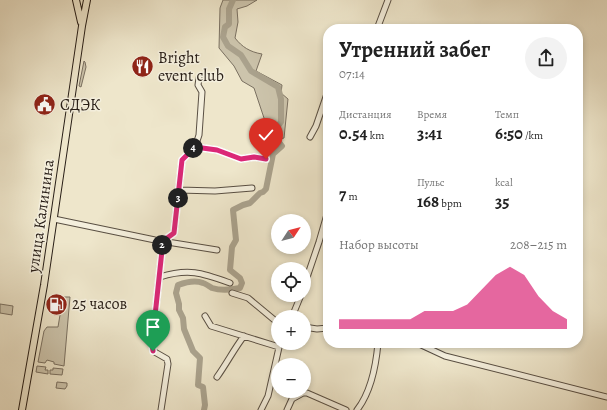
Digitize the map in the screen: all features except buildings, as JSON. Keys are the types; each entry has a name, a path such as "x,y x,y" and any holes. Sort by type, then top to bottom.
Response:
{"main road":[{"path":"76,0 82,26"},
{"name":"улица Калинина","path":"82,0 82,26"},
{"name":"улица Калинина","path":"22,410 33,353 54,219 86,0"}],"street":[{"path":"379,24 388,0"},
{"path":"162,410 168,364 167,359 153,351 152,344 163,241 174,233 182,160 195,147 199,135 202,92 198,85 199,78"},
{"path":"310,137 323,109"},
{"path":"195,147 217,150 241,159 254,157 266,159"},
{"path":"179,190 215,191 252,188"},
{"path":"54,219 163,241 217,250"},
{"path":"311,265 323,228"},
{"path":"160,277 186,271 202,273 230,282"},
{"path":"232,293 248,298 271,317"},
{"path":"205,316 211,326 271,343"},
{"path":"311,328 323,328"},
{"path":"217,377 226,365 237,344 244,336"},
{"path":"357,410 362,404 370,384 377,348"},
{"path":"428,348 446,356 607,397"},
{"path":"261,410 271,387"},
{"path":"311,395 346,410"},
{"path":"287,410 292,398"}],"shaded area":[{"path":"223,0 257,0 247,6 237,9 238,22 235,38 247,49 262,54 256,71 282,85 281,93 288,99 284,138 276,140 267,127 254,88 242,81 234,66 219,48 220,8"},
{"path":"84,61 86,67 81,87 79,86"},
{"path":"63,297 70,297 64,366 54,364 54,362 47,360 45,363 38,362 44,331 47,327 58,327"},
{"path":"0,304 13,306 12,315 0,313"},
{"path":"37,366 46,367 45,370 48,370 48,374 36,372"},
{"path":"53,368 63,369 62,375 50,374 50,370 53,370"},
{"path":"57,382 67,383 67,386 65,389 56,388"}],"waterway":[{"path":"204,410 205,405 203,387 198,385 200,358 193,351 184,329 183,318 179,310 176,293 178,285 188,282 197,282 204,283 219,290 240,288 242,283 240,278 230,270 232,247 236,240 233,210 250,203 266,189 273,154 282,146 278,141 275,130 281,122 281,99 278,87 251,71 241,55 228,46 223,37 225,27 229,24 229,9 233,0"}],"place":[{"name":"Bright event club","path":"142,67"},
{"name":"СДЭК","path":"44,105"},
{"name":"25 часов","path":"57,304"}],"route":[{"path":"153,351 152,344 163,241 174,233 182,160 195,147 217,150 241,159 254,157 266,159"}]}
